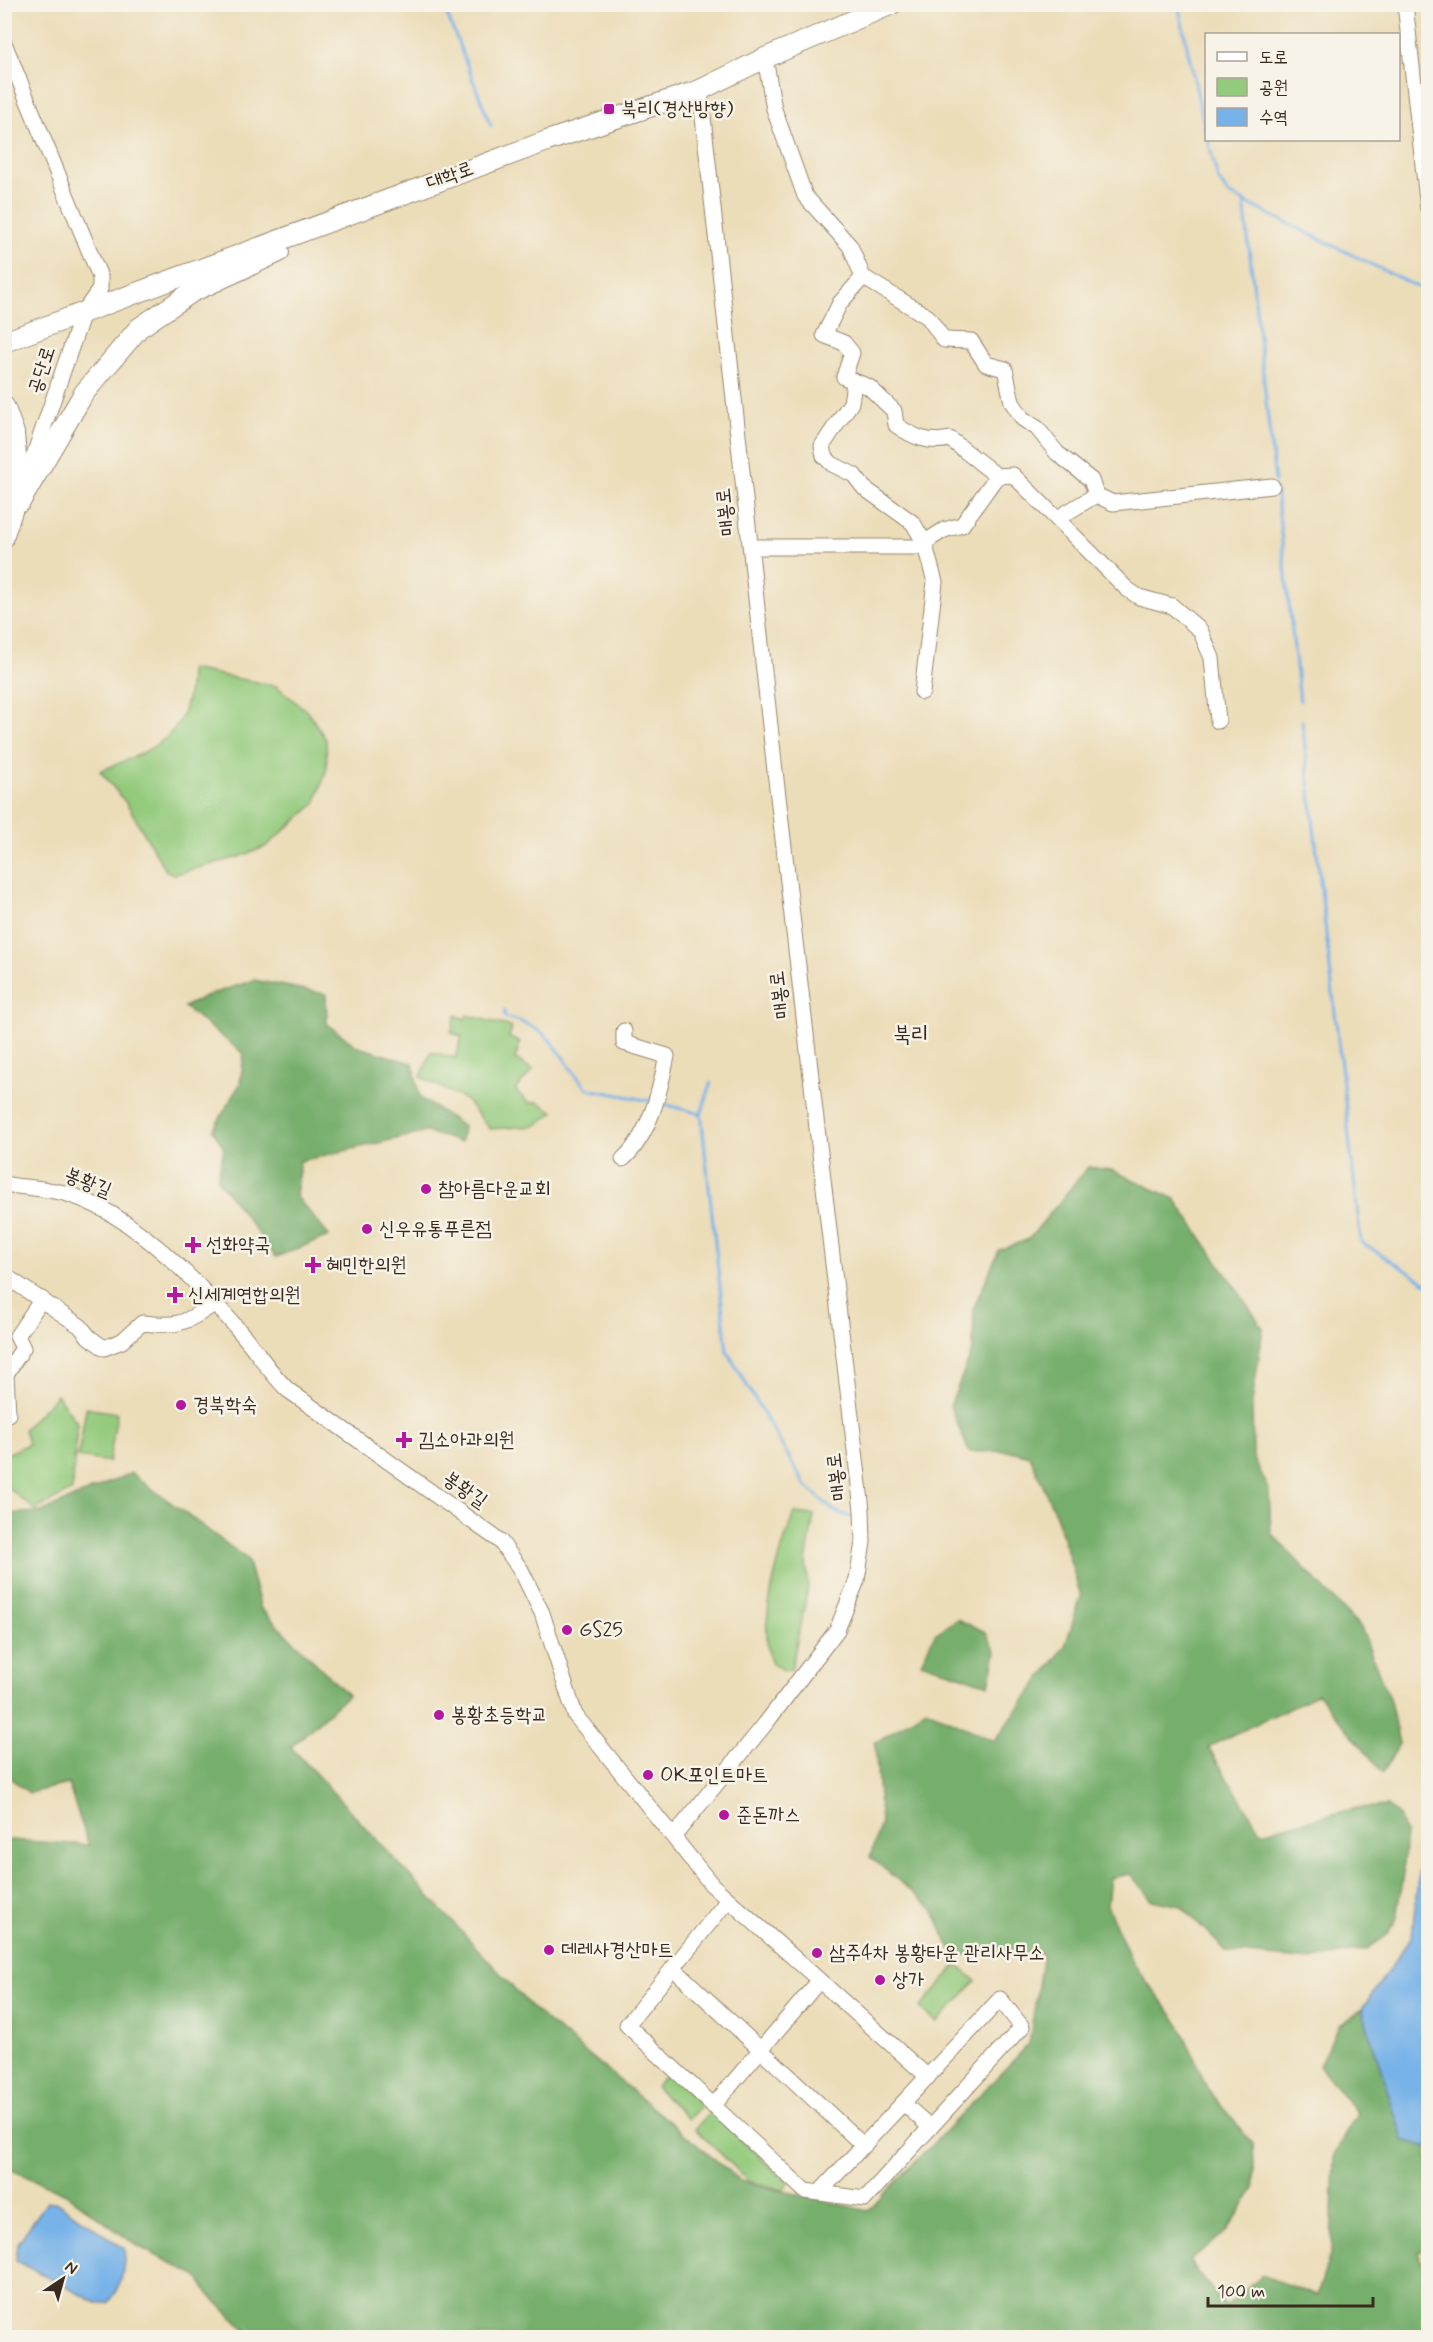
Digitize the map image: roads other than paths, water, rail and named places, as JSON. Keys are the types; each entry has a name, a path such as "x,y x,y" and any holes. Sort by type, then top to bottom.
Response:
{"main road":[{"name":"대학로","path":"4,342 547,141 700,90 765,58 892,4"},
{"path":"20,502 84,393 139,328 192,292 249,267 363,208"},
{"path":"4,406 14,433 20,502"}],"street":[{"path":"1405,4 1428,209"},
{"name":"공단로","path":"4,43 100,277 100,288 83,314 20,502 4,542"},
{"path":"765,58 774,110 805,196 850,246 863,277 928,317 944,340 971,341 986,364 1005,369 1012,402 1023,419 1037,428 1057,453 1091,480 1096,495 1113,503 1272,486"},
{"name":"매봉로","path":"674,1836 766,1723 837,1629 857,1580 863,1526 700,90"},
{"path":"863,277 840,303 824,335 844,343 852,353 844,377 854,383 869,387 894,411 896,424 906,432 934,443 950,439 997,476 1013,475 1127,589 1139,597 1172,606 1200,630 1212,658 1218,721"},
{"path":"854,383 851,403 822,446 824,456 832,464 854,475 864,488 913,523 924,542 935,582 922,692"},
{"path":"751,547 917,547 944,530 962,525 997,476"},
{"path":"1058,518 1096,495"},
{"path":"623,1159 634,1150 657,1100 667,1056 624,1037"},
{"name":"봉황길","path":"4,1184 54,1190 87,1202 139,1235 181,1269 288,1390 500,1541 510,1552 542,1613 575,1715 712,1885 928,2077"},
{"path":"4,1275 80,1326 89,1337 104,1348 122,1341 142,1323 171,1326 185,1323 214,1304"},
{"path":"8,1414 6,1374 23,1348 17,1336 42,1299"},
{"path":"728,1900 627,2025 805,2191 819,2193 865,2199 1022,2026 1000,2000 819,2193"},
{"path":"673,1968 864,2146"},
{"path":"713,2106 819,1981"},
{"path":"903,2103 930,2127"}],"water":[{"path":"1428,1867 1428,2147 1403,2140 1362,2009 1412,1936 1419,1868"},
{"path":"47,2202 57,2202 125,2249 119,2285 108,2303 97,2303 16,2261 18,2243"}],"waterway":[{"path":"443,4 491,126"},
{"path":"1178,4 1205,129"},
{"path":"1208,141 1218,179 1228,194 1428,292"},
{"path":"1244,201 1275,482"},
{"path":"1276,489 1300,701"},
{"path":"1302,721 1361,1242 1428,1284"},
{"path":"504,1011 505,1017 523,1022 546,1037 588,1089 651,1101"},
{"path":"711,1083 701,1114 727,1351 805,1485 834,1511 851,1517"},
{"path":"660,1103 701,1114"}],"place":[{"name":"북리(경산방향)","path":"609,109"},
{"name":"참아름다운교회","path":"426,1189"},
{"name":"신우유통푸른점","path":"367,1229"},
{"name":"선화약국","path":"193,1245"},
{"name":"혜민한의원","path":"313,1265"},
{"name":"신세계연합의원","path":"175,1295"},
{"name":"경북학숙","path":"181,1405"},
{"name":"김소아과의원","path":"404,1440"},
{"name":"GS25","path":"567,1630"},
{"name":"봉황초등학교","path":"439,1715"},
{"name":"OK포인트마트","path":"648,1775"},
{"name":"준돈까스","path":"724,1815"},
{"name":"데레사경산마트","path":"549,1950"},
{"name":"삼주4차 봉황타운 관리사무소","path":"817,1953"},
{"name":"상가","path":"880,1980"}],"district":[{"name":"북리","path":"911,1035"}]}
